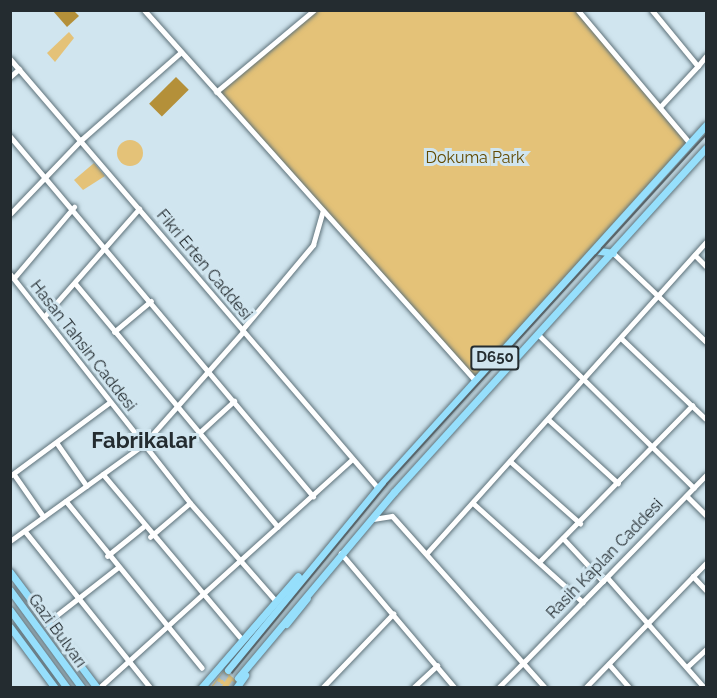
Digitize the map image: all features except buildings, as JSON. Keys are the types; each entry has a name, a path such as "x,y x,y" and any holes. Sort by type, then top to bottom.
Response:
{"highway":[{"name":"D650","path":"228,670 313,562 706,125"},
{"name":"D650","path":"238,684 318,580 369,520 706,148"},
{"path":"594,250 613,253"},
{"path":"203,687 275,600 313,562"},
{"path":"10,572 98,687"},
{"name":"Gazi Bulvarı","path":"10,590 82,687"},
{"name":"Gazi Bulvarı","path":"10,610 68,687"},
{"path":"10,627 56,687"}],"street":[{"path":"144,10 475,380"},
{"path":"216,92 314,10"},
{"path":"578,10 690,143"},
{"path":"652,10 698,66"},
{"path":"10,214 44,174 181,52"},
{"path":"660,107 706,56"},
{"name":"Fikri Erten Caddesi","path":"11,60 378,488"},
{"path":"10,77 19,69"},
{"path":"10,136 74,207 313,496"},
{"path":"10,149 16,143"},
{"path":"12,276 74,207"},
{"path":"44,317 139,209"},
{"path":"10,541 143,445 177,410 313,245 323,210"},
{"path":"426,553 706,242"},
{"path":"613,253 706,342"},
{"path":"695,255 706,266"},
{"name":"Hasan Tahsin Caddesi","path":"12,276 190,503 240,563 275,600"},
{"path":"75,283 177,410 278,527"},
{"path":"114,332 151,301"},
{"path":"538,334 581,382 694,488"},
{"path":"621,338 706,419"},
{"path":"198,434 234,401"},
{"path":"44,518 12,475 110,402"},
{"path":"538,562 580,523 692,406"},
{"path":"548,419 618,483"},
{"path":"57,443 87,486"},
{"path":"98,687 129,663 166,625 201,593 240,563 352,459"},
{"path":"510,461 580,523"},
{"path":"103,474 150,537 242,639"},
{"name":"Rasih Kaplan Caddesi","path":"524,662 706,475"},
{"path":"687,496 706,515"},
{"path":"66,501 107,556 202,668"},
{"path":"150,537 190,503"},
{"path":"472,503 582,602"},
{"path":"369,520 392,516 545,687"},
{"path":"107,556 143,527"},
{"path":"25,531 129,663 151,687"},
{"path":"563,538 648,623 705,687"},
{"path":"341,553 455,687"},
{"path":"585,687 706,563"},
{"path":"48,622 117,568"},
{"path":"693,576 706,590"},
{"path":"325,686 393,614"},
{"path":"687,667 706,649"},
{"path":"498,687 524,662"},
{"path":"609,664 630,687"},
{"path":"412,687 437,666"}],"green space":[{"name":"Dokuma Park","path":"314,11 578,11 690,143 475,380 216,92"},
{"path":"69,32 74,38 55,62 47,53"},
{"path":"130,140 139,144 143,153 139,162 130,166 121,162 117,153 121,144"},
{"path":"94,163 105,176 83,190 74,180"},
{"path":"224,670 238,682 233,687 210,688"}],"shaded area":[{"path":"53,11 74,11 79,16 67,27"},
{"path":"176,77 189,90 162,117 149,104"}],"tunnel":[{"path":"216,688 228,670"},
{"path":"231,688 238,678"}],"tram line":[{"path":"232,673 387,484 706,135"}],"district":[{"name":"Fabrikalar","path":"144,441"}]}
